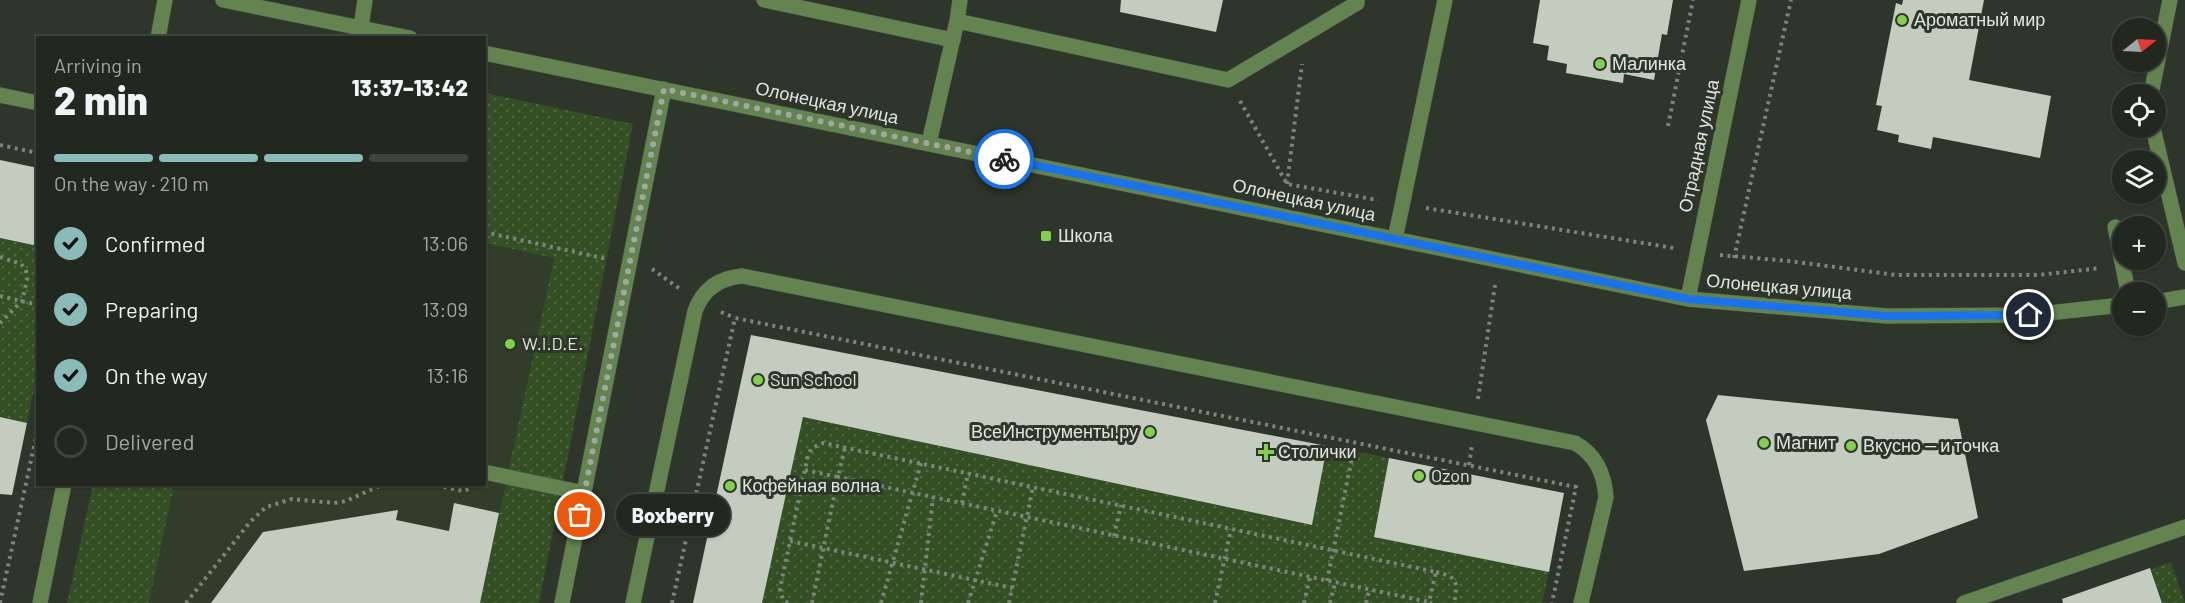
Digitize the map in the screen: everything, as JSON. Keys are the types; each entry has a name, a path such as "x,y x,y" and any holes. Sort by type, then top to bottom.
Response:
{"street":[{"path":"158,36 165,0"},
{"path":"223,0 401,36"},
{"path":"361,27 365,0"},
{"path":"764,0 953,40"},
{"path":"929,143 960,0"},
{"path":"957,21 1228,80 1357,3 1357,0"},
{"path":"1395,239 1445,0"},
{"name":"Отрадная улица","path":"1688,299 1749,0"},
{"path":"2153,84 2170,0"},
{"name":"Олонецкая улица","path":"486,53 1688,299 1887,316 2029,315 2112,306"},
{"path":"562,603 664,89"},
{"path":"0,95 36,103"},
{"path":"2155,138 2185,263"},
{"path":"633,603 694,311 711,286 730,277 742,276 1575,442 1592,455 1599,466 1604,479 1606,497 1581,603"},
{"path":"2166,300 2185,297"},
{"path":"486,472 584,493"},
{"path":"40,603 64,486"},
{"path":"1964,603 2185,527"}],"path":[{"path":"1668,126 1694,0"},
{"path":"1734,258 1791,0"},
{"path":"1287,184 1305,33"},
{"path":"0,145 36,153"},
{"path":"0,257 21,264 26,270 27,280 22,301 0,322"},
{"path":"1469,465 1499,260"},
{"path":"0,296 36,304"},
{"path":"672,603 735,318 1576,487 1552,603"},
{"path":"0,603 36,437"},
{"path":"788,603 783,600 780,589 808,455 816,445 823,443 1448,575 1455,580 1457,585 1454,603"},
{"path":"1327,581 1355,443"},
{"path":"812,603 845,447"},
{"path":"880,603 921,463"},
{"path":"805,470 1430,603 1436,572"},
{"path":"962,503 968,473"},
{"path":"186,603 250,522 267,507 292,499 334,503 346,501 380,486"},
{"path":"439,486 463,491 468,490 469,486"},
{"path":"1009,603 1034,487"},
{"path":"921,603 933,497"},
{"path":"1114,536 1121,505"},
{"path":"968,603 997,511"},
{"path":"1215,603 1232,529"},
{"path":"790,541 1012,588"},
{"path":"1304,603 1310,577"},
{"path":"1330,603 1335,583"},
{"path":"1366,603 1369,590"}],"shaded area":[{"name":"W.I.D.E.","path":"486,243 554,257 480,603 149,603 174,486 486,486"}],"green space":[{"path":"486,93 633,124 539,603 480,603 554,258 486,243"},
{"path":"0,238 36,246 36,379 27,423 0,417"},
{"path":"803,417 1311,525 1327,446 1389,458 1549,572 1542,603 762,603"},
{"path":"93,486 174,486 149,603 67,603"},
{"path":"2171,562 2185,603 2163,603 2151,569"}],"building":[{"path":"1121,0 1223,0 1216,32 1120,12"},
{"path":"1540,0 1673,0 1667,35 1662,34 1654,80 1624,74 1623,83 1566,73 1567,64 1547,60 1549,46 1533,43"},
{"path":"1903,0 1984,0 1969,80 2051,96 2040,158 1933,137 1931,149 1898,142 1899,135 1877,130 1882,106 1876,105 1896,3 1902,5"},
{"path":"0,160 36,168 36,246 0,238"},
{"path":"751,335 1327,446 1312,525 803,417 762,603 693,603"},
{"path":"1718,395 1958,419 1978,518 1879,554 1744,571 1706,420"},
{"path":"0,417 27,423 12,495 0,494"},
{"path":"1389,458 1564,493 1549,572 1374,537"},
{"path":"454,503 499,513 480,603 211,603 263,532 398,510 396,520 449,531"},
{"path":"2150,568 2162,603 2063,603 2062,599"}],"way so far":[{"path":"580,515 664,89 1004,159"}],"place":[{"name":"Ароматный мир","path":"1902,20"},
{"name":"Малинка","path":"1600,64"},
{"name":"Школа","path":"1046,236"},
{"name":"W.I.D.E.","path":"510,344"},
{"name":"Sun School","path":"758,380"},
{"name":"ВсеИнструменты.ру","path":"1150,432"},
{"name":"Магнит","path":"1764,443"},
{"name":"Вкусно — и точка","path":"1851,446"},
{"name":"Столички","path":"1266,452"},
{"name":"Ozon","path":"1419,476"},
{"name":"Кофейная волна","path":"730,486"},
{"name":"Boxberry","path":"580,515"}],"route":[{"path":"1004,159 1688,299 1887,316 2029,315"}]}
